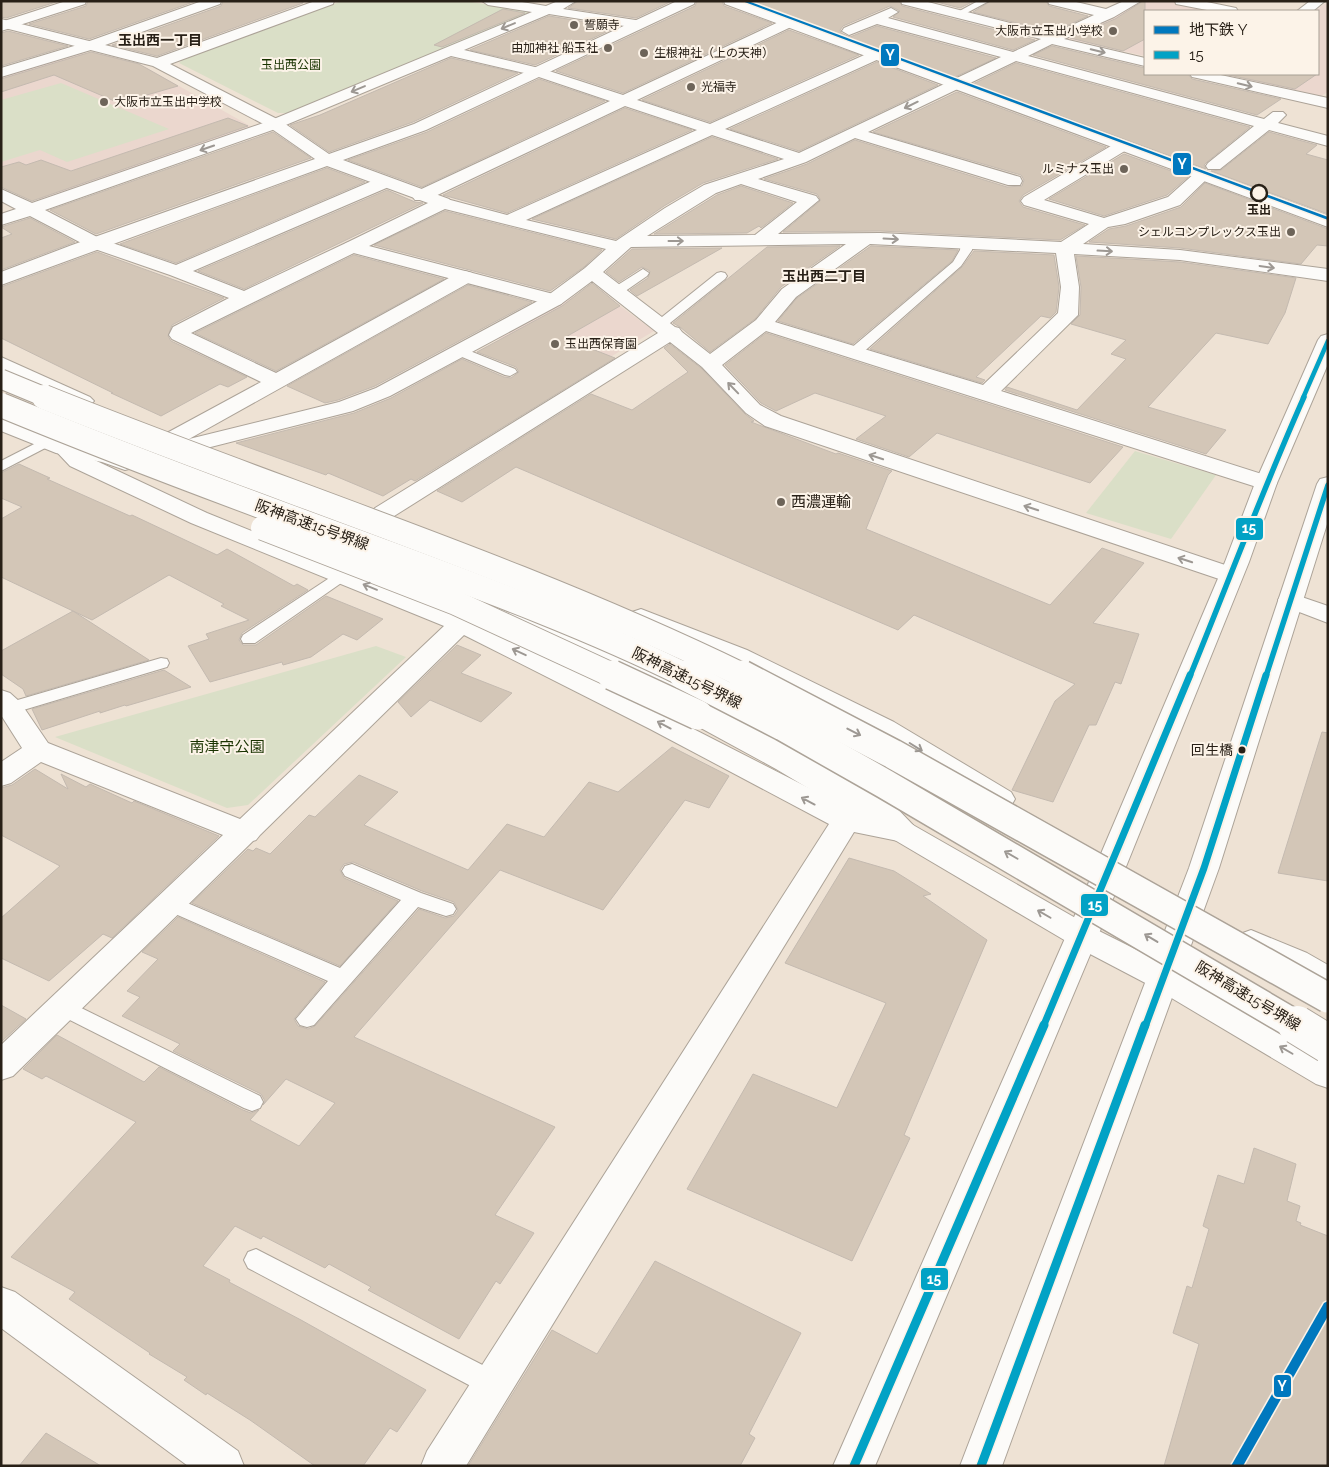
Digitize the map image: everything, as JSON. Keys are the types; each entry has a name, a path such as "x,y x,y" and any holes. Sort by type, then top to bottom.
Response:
{"main road":[{"path":"4,25 80,1"},
{"path":"1,73 89,46 215,1"},
{"path":"158,63 328,1"},
{"path":"488,1 637,24"},
{"path":"1,220 275,124 570,1"},
{"path":"1,279 95,243 420,128 689,1"},
{"path":"730,1 1122,146 1328,204"},
{"path":"768,1 972,76 1208,171 1328,222"},
{"path":"1054,1 1109,14"},
{"path":"182,442 346,407 383,392 554,300 592,272 623,244 710,189 800,159 955,84 1135,1"},
{"path":"1181,1 1226,10"},
{"path":"1306,10 1319,1"},
{"path":"849,30 909,2 1144,62"},
{"path":"875,19 1328,141"},
{"path":"422,196 788,23"},
{"path":"4,25 158,63 275,124 327,160 422,196 509,221 623,244 866,238 967,242 1180,255 1328,275"},
{"path":"449,51 538,72 800,159"},
{"path":"509,221 876,55"},
{"path":"1202,75 1328,103"},
{"path":"1064,248 1103,223 1119,220 1174,201 1208,171 1300,98"},
{"path":"854,133 1014,181"},
{"path":"1103,223 1030,201 1122,146"},
{"path":"741,179 810,200 758,241"},
{"path":"177,271 385,182"},
{"path":"1,194 95,243 177,271 245,298"},
{"path":"276,381 179,336 180,331 443,203"},
{"path":"710,364 763,324 789,293 866,238"},
{"path":"352,247 554,300"},
{"path":"987,392 1068,316 1070,287 1064,248"},
{"path":"592,272 667,328 710,364 753,409 773,421 1231,575"},
{"path":"182,442 276,381 465,277"},
{"path":"763,324 987,392 1266,483"},
{"path":"383,513 667,328"},
{"path":"854,1466 1082,936 1231,575 1266,483 1328,340"},
{"path":"1,363 29,378 182,442 383,513 747,661 884,728 1069,841 1112,862 1188,910 1246,940 1296,962 1328,980"},
{"name":"阪神高速15号堺線","path":"1,379 144,435 474,558 668,640 861,735 1328,998"},
{"name":"阪神高速15号堺線","path":"1,405 273,512 444,574 642,656 724,694 1040,872 1328,1044"},
{"path":"1,414 75,452 456,603 698,715 786,762 1082,936 1164,978 1328,1074"},
{"path":"1,423 55,445 107,456 556,633 680,688 856,782 903,832"},
{"path":"55,445 78,461 199,518 461,624 660,723 846,820 903,832"},
{"path":"981,1466 1204,868 1328,484"},
{"path":"1290,600 1328,615"},
{"path":"1,1066 246,833 461,624"},
{"path":"6,703 38,750 246,833"},
{"path":"1,776 38,750"},
{"path":"442,1466 846,820"},
{"path":"1,1305 223,1466"}],"lane":[{"path":"958,14 985,1"},
{"path":"855,352 957,264 966,250 967,242"},
{"path":"617,291 643,273"},
{"path":"667,328 721,276"},
{"path":"460,351 510,372"},
{"path":"1,467 55,445"},
{"path":"249,639 342,576"},
{"path":"6,703 161,662"},
{"path":"352,871 414,898 446,909"},
{"path":"306,1019 414,898"},
{"path":"171,904 342,978"},
{"path":"63,1007 252,1102"},
{"path":"256,1260 493,1384"}],"shaded area":[{"name":"大阪市立玉出小学校","path":"1140,1 1175,1 1216,10 1144,10 1144,56 1068,39 1067,37"},
{"path":"1326,3 1328,4 1328,92 1321,96 1227,75 1319,75 1319,10 1316,10"},
{"name":"大阪市立玉出中学校","path":"76,53 95,54 147,68 252,127 40,199 27,199 1,186 1,76"},
{"path":"593,286 654,331 585,372 498,338"}],"green space":[{"name":"玉出西公園","path":"342,1 465,1 524,10 528,13 288,113 278,113 179,63 183,59"},
{"path":"61,83 169,129 67,162 40,150 1,162 1,100"},
{"path":"1135,451 1216,475 1171,539 1086,513"},
{"name":"南津守公園","path":"376,646 406,657 248,805 227,808 55,737"}],"building":[{"path":"1,1 59,1 6,18 1,17"},
{"path":"88,1 196,1 89,39 29,24 86,6"},
{"path":"223,1 303,1 303,3 157,56 112,45 221,6"},
{"path":"578,1 672,1 636,18 568,8"},
{"path":"697,1 722,1 724,6 772,23 623,93 556,71 695,6"},
{"path":"749,1 899,1 902,6 1035,40 1013,50 893,17 900,11 890,6 843,26 840,30 841,33 850,37 877,26 996,58 955,77"},
{"path":"933,1 974,1 960,8"},
{"path":"991,1 1046,1 1049,6 1088,16 1053,32 973,12"},
{"name":"大阪市立玉出小学校","path":"1145,1 1144,40 1123,51 1070,38 1115,19"},
{"path":"503,9 525,13 442,47 434,45"},
{"path":"549,16 617,27 535,65 470,50"},
{"path":"789,30 859,55 710,122 642,100"},
{"path":"8,31 68,46 1,66 1,33"},
{"path":"1052,46 1144,68 1144,75 1189,75 1192,79 1281,99 1257,115 1033,55"},
{"path":"91,52 139,64 178,86 119,103 54,75 1,92 1,79"},
{"path":"451,58 518,73 413,122 329,152 290,125 320,115"},
{"path":"877,62 938,85 799,151 730,129"},
{"path":"1016,63 1250,127 1207,162 1204,165 1206,169 973,84"},
{"path":"1229,75 1316,75 1295,89"},
{"path":"539,79 605,101 422,187 348,160 427,132"},
{"path":"957,92 1106,147 1023,195 1019,201 1023,207 1085,225 1060,240 880,231 783,232 820,199 817,194 764,179 807,164 855,140 1007,187 1022,186 1024,180 1021,175 873,132"},
{"path":"625,108 692,130 507,213 443,195"},
{"path":"228,118 248,126 32,201 1,187 1,167 19,162 26,165 41,160 71,171"},
{"path":"273,132 311,158 96,234 50,210"},
{"path":"1269,132 1317,145 1306,154 1328,160 1328,214 1211,171 1221,170"},
{"path":"712,137 778,159 703,183 664,206 616,239 532,219"},
{"path":"1124,154 1188,177 1167,195 1104,216 1049,199"},
{"path":"327,168 365,182 176,263 120,244"},
{"path":"1205,183 1328,229 1328,246 1317,245 1301,264 1180,248 1089,242 1109,229 1126,226 1181,207"},
{"path":"741,186 793,203 761,228 759,226 747,233 654,234 717,195"},
{"path":"387,190 415,202 423,203 244,289 198,271"},
{"path":"445,211 602,250 584,267 550,291 374,245"},
{"path":"30,218 75,242 1,270 1,238 12,234 1,227"},
{"path":"840,246 781,287 755,319 710,352 673,323 767,247"},
{"path":"871,246 958,250 952,261 853,344 778,321 797,298"},
{"path":"722,248 637,296 630,290 648,278 650,271 642,267 619,282 606,272 632,249"},
{"path":"974,251 1054,255 1059,287 1056,312 1050,318 1041,316 976,377 985,380 982,383 870,349 962,267"},
{"path":"97,252 224,298 172,325 168,336 171,341 247,377 228,387 220,384 161,416 1,338 1,287"},
{"path":"354,255 444,279 276,371 195,333"},
{"path":"1076,256 1180,262 1296,278 1285,313 1268,344 1216,333 1148,407 1226,430 1206,454 1005,390 1007,387 1077,410 1126,359 1111,354 1126,340 1071,324 1080,315 1081,287"},
{"path":"592,283 620,306 564,338 615,358 415,481 411,479 383,496 328,473 326,475 236,443 354,413 391,398 462,359 504,377 511,378 519,372 516,367 477,352 562,306"},
{"path":"468,285 532,302 375,386 338,400 325,403 287,386"},
{"path":"766,333 1123,447 1090,483 937,433 909,457 856,439 886,416 815,393 776,411 761,403 725,365"},
{"path":"670,344 701,368 754,421 751,422 836,454 838,453 892,471 888,475 866,529 1050,605 1102,548 1144,563 1093,623 1139,634 1121,684 1115,682 1096,725 1089,725 1053,802 1012,790 1055,701 1075,684 914,615 898,630 516,467 462,502 437,491 591,394 632,410 688,372 664,348"},
{"path":"19,464 50,478 47,479 130,516 132,515 217,555 227,549 294,586 297,584 308,590 242,633 239,640 243,645 256,645 326,596 383,619 357,640 343,634 311,657 283,665 282,662 210,682 188,646 209,639 206,634 249,620 221,606 224,604 169,575 92,620 1,577 1,519 22,507 1,498 1,473"},
{"path":"73,611 149,660 26,696 23,689 1,674 1,651"},
{"path":"457,645 481,655 461,673 512,693 481,722 430,700 411,717 398,702"},
{"path":"164,670 191,687 100,713 100,711 42,730 32,709"},
{"path":"1322,732 1328,733 1328,881 1278,873"},
{"path":"672,747 729,776 709,808 685,800 603,910 500,870 354,1037 555,1127 495,1215 534,1233 500,1284 496,1281 459,1339 368,1290 371,1287 329,1264 325,1268 263,1236 261,1239 235,1226 203,1266 426,1390 397,1432 390,1428 363,1466 315,1466 250,1420 207,1393 206,1395 184,1380 187,1377 149,1354 69,1299 75,1292 11,1257 136,1122 46,1076 42,1079 23,1069 57,1035 144,1082 159,1067 243,1110 251,1113 259,1110 250,1120 299,1146 335,1103 286,1079 263,1105 265,1101 261,1094 173,1051 180,1044 122,1016 140,997 127,991 158,959 142,952 178,917 325,982 294,1019 298,1026 308,1029 315,1026 419,909 445,918 454,916 458,910 454,902 422,891 353,862 344,864 340,870 344,878 398,901 340,966 192,903 248,849 253,851 256,848 270,854 309,815 315,817 359,775 398,792 364,825 468,870 507,824 544,837 589,782 618,792"},
{"path":"35,769 68,789 61,774 86,787 90,784 132,803 134,801 219,836 112,938 103,934 49,981 1,958 1,918 60,866 1,835 1,788 12,785"},
{"path":"849,858 894,871 931,894 923,896 987,940 904,1135 910,1138 852,1261 687,1189 753,1074 837,1108 886,1003 785,963"},
{"path":"1,1005 26,1019 1,1042"},
{"path":"1254,1148 1296,1164 1287,1201 1300,1206 1296,1221 1301,1223 1300,1225 1328,1236 1328,1466 1164,1466 1199,1344 1173,1333 1187,1286 1192,1288 1209,1229 1203,1226 1218,1175 1244,1184"},
{"path":"655,1261 801,1333 749,1434 755,1438 740,1466 468,1466 552,1330 597,1354"},
{"path":"46,1433 101,1466 19,1466"}],"metro line":[{"name":"Y","path":"744,1 1328,219"},
{"name":"Y","path":"1237,1466 1328,1306"}],"transit line":[{"name":"15","path":"854,1466 1082,936 1237,562 1266,483 1328,341"},
{"name":"15","path":"981,1466 1204,868 1328,485"}],"place":[{"name":"誓願寺","path":"574,25"},
{"name":"大阪市立玉出小学校","path":"1113,31"},
{"name":"由加神社 船玉社","path":"608,48"},
{"name":"生根神社（上の天神）","path":"644,53"},
{"name":"光福寺","path":"691,87"},
{"name":"大阪市立玉出中学校","path":"104,102"},
{"name":"ルミナス玉出","path":"1124,169"},
{"name":"玉出","path":"1259,193"},
{"name":"シェルコンプレックス玉出","path":"1291,232"},
{"name":"玉出西保育園","path":"555,344"},
{"name":"西濃運輸","path":"781,502"},
{"name":"回生橋","path":"1242,750"}],"district":[{"name":"玉出西一丁目","path":"160,40"},
{"name":"玉出西二丁目","path":"824,276"}]}
